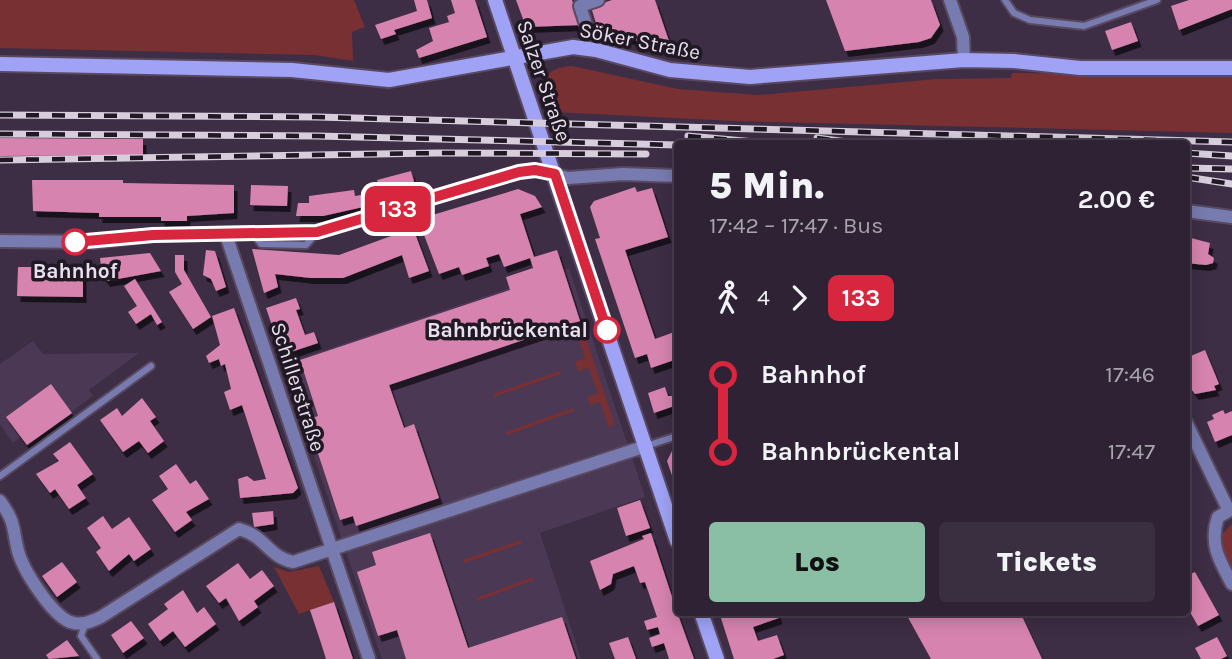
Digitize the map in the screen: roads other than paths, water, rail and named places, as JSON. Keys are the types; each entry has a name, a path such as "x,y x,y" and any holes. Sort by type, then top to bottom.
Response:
{"street":[{"name":"Salzer Straße","path":"495,0 674,532"},
{"path":"589,34 580,6 598,0"},
{"path":"950,0 961,27 964,60"},
{"name":"Söker Straße","path":"0,64 301,71 389,80 408,79 559,48 585,48 670,70 750,77 964,60 1008,60 1080,68 1232,68"},
{"path":"0,242 93,242 153,235 317,232 519,172 535,170 568,178 674,176"},
{"path":"1190,211 1232,216"},
{"name":"Schillerstraße","path":"226,235 369,659"},
{"path":"1190,430 1230,509 1218,517 1213,533 1214,548 1232,584"},
{"path":"0,501 14,520 18,552 31,577 54,610 69,621 85,624 101,617 239,529 262,540 277,558 293,562 646,446"},
{"path":"702,616 717,659"}],"lane":[{"path":"1006,0 1014,13 1030,20 1084,26 1157,0"},
{"path":"0,476 151,366"},
{"path":"646,446 674,437"},
{"path":"85,624 81,636 97,659"}],"railway":[{"path":"0,115 317,117 1159,140"},
{"path":"0,134 317,136 674,145"},
{"path":"688,136 733,140"},
{"path":"817,138 832,140"},
{"path":"1190,141 1232,142"},
{"path":"0,160 437,153 646,154"},
{"path":"1190,153 1232,156"},
{"path":"1190,168 1232,169"},
{"path":"1190,178 1232,184"}],"place":[{"name":"Bahnhof","path":"75,242"},
{"name":"Bahnbrückental","path":"607,330"}]}
